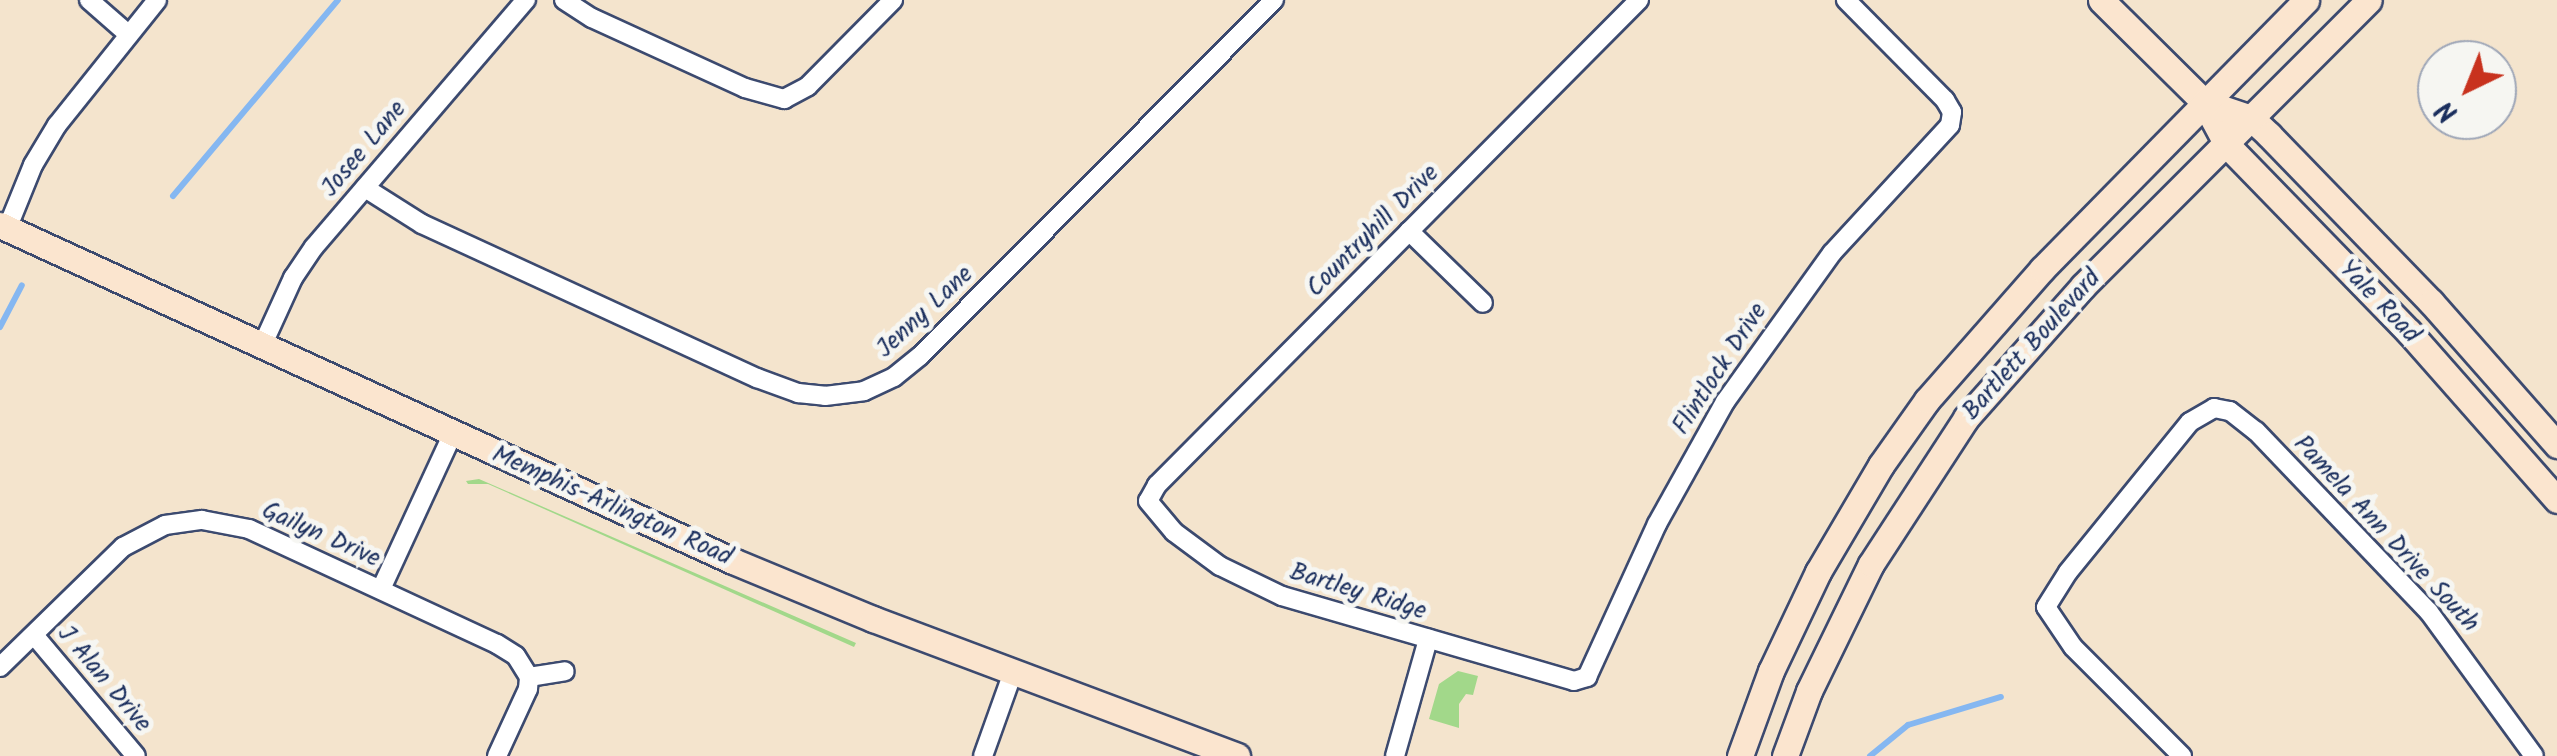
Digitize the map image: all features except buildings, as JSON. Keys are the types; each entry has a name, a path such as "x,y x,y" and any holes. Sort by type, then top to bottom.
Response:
{"main road":[{"name":"Yale Road","path":"2101,0 2204,102 2227,145 2409,332 2557,500"},
{"name":"Bartlett Boulevard","path":"1740,756 1770,671 1802,603 1881,465 1981,334 2306,0"},
{"name":"Bartlett Boulevard","path":"1785,756 1837,628 1917,489 2015,359 2370,0"},
{"name":"Yale Road","path":"2204,102 2251,118 2431,302 2557,444"},
{"name":"Memphis-Arlington Road","path":"4,227 791,585 1237,756"},
{"path":"1881,465 1917,489"}],"street":[{"path":"90,0 128,34"},
{"path":"4,227 50,136 157,0"},
{"name":"Josee Lane","path":"262,346 303,262 526,0"},
{"path":"564,0 592,18 745,88 784,99 808,86 893,0"},
{"name":"Jenny Lane","path":"365,188 422,224 758,378 798,393 825,396 864,391 886,382 920,356 1274,0"},
{"name":"Countryhill Drive","path":"1148,501 1174,466 1639,0"},
{"name":"Flintlock Drive","path":"1581,681 1596,665 1657,524 1726,402 1824,262 1900,176 1944,134 1952,116 1945,100 1846,0"},
{"path":"1409,231 1482,303"},
{"name":"Pamela Ann Drive South","path":"2182,756 2073,647 2046,606 2068,572 2190,422 2205,410 2223,408 2267,442 2429,612 2534,756"},
{"path":"381,589 453,433"},
{"name":"Bartley Ridge","path":"1148,501 1192,547 1252,584 1428,640 1581,681"},
{"name":"Gailyn Drive","path":"0,667 123,547 178,522 202,520 248,528 498,644 516,656 528,677"},
{"name":"J Alan Drive","path":"34,635 136,756"},
{"path":"1395,756 1428,640"},
{"path":"498,756 528,689 528,677 565,671"},
{"path":"983,756 1013,672"}],"green space":[{"path":"479,479 856,643 854,647 488,484 466,481"},
{"path":"1458,671 1478,676 1473,695 1466,694 1459,704 1459,728 1429,719 1439,684"}],"waterway":[{"path":"173,196 338,0"},
{"path":"0,327 22,285"},
{"path":"1870,756 1908,725 2001,697"}]}
